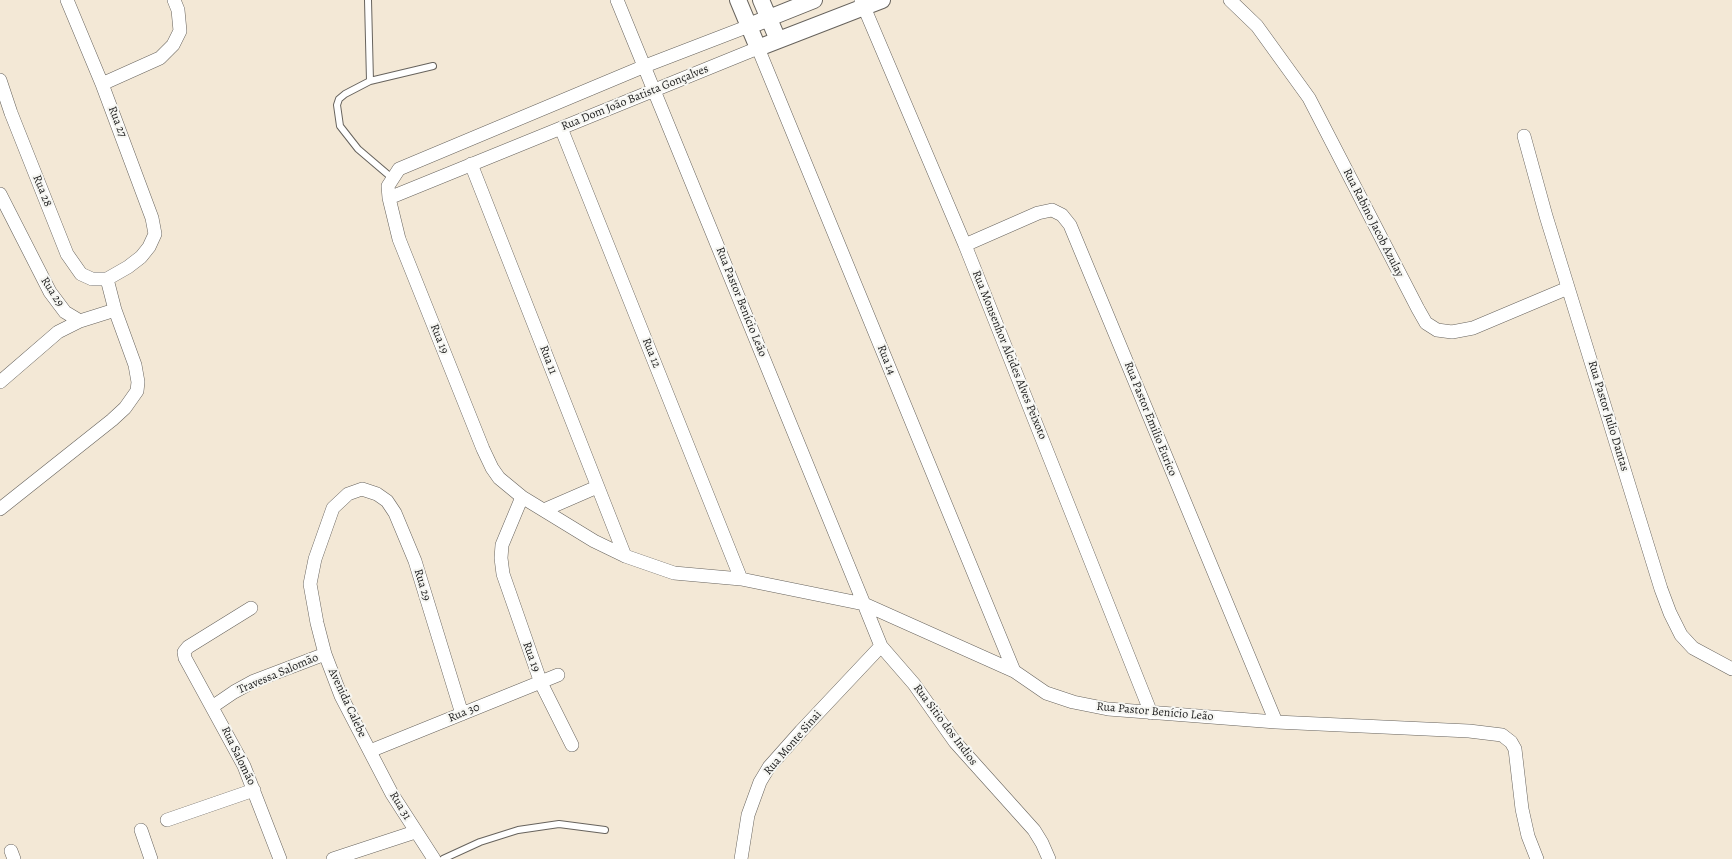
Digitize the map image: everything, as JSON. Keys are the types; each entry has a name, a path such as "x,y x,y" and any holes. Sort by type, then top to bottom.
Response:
{"street":[{"name":"Rua 27","path":"67,0 102,84 152,218 155,234 149,247 128,267 107,279"},
{"path":"102,84 160,58 173,45 180,31 178,10 174,0"},
{"name":"Rua Pastor Benício Leão","path":"617,0 864,604"},
{"path":"738,0 758,48"},
{"path":"760,0 778,40"},
{"name":"Rua Dom João Batista Gonçalves","path":"390,187 399,169 412,163 645,66 814,0"},
{"name":"Rua Dom João Batista Gonçalves","path":"390,187 471,164 654,91 863,4 882,0"},
{"name":"Rua Rabino Jacob Azulay","path":"1230,0 1256,26 1309,98 1426,323 1437,330 1452,332 1473,328 1568,288"},
{"name":"Rua Monsenhor Alcides Alves Peixoto","path":"863,4 965,245 1151,713"},
{"name":"Rua 14","path":"758,48 1014,671"},
{"name":"Rua 28","path":"0,80 11,113 67,254 81,274 92,278 107,279"},
{"name":"Rua 12","path":"561,128 741,579"},
{"name":"Rua Pastor Julio Dantas","path":"1524,136 1536,184 1661,590 1681,635 1693,648 1732,669"},
{"name":"Rua 11","path":"471,164 625,556"},
{"name":"Rua 19","path":"390,187 399,239 483,449 492,468 507,485"},
{"name":"Rua 29","path":"0,196 50,292 65,312 80,321"},
{"name":"Rua Pastor Emilio Eurico","path":"965,245 1045,211 1052,210 1062,215 1070,225 1276,722"},
{"path":"0,509 112,420 132,399 137,391 137,374 115,310 107,279"},
{"path":"1,379 46,342 80,321 115,310"},
{"name":"Rua Pastor Benício Leão","path":"507,485 522,497 594,541 625,556 674,573 741,579 864,604 1014,671 1046,693 1073,702 1108,709 1151,713 1276,722 1498,733 1508,739 1516,753 1522,809 1528,836 1538,859"},
{"path":"544,510 598,487"},
{"name":"Rua 29","path":"348,494 362,489 377,494 387,501 395,513 414,561 462,714"},
{"name":"Avenida Calebe","path":"348,494 333,508 326,523 315,559 310,584 325,654 341,696 370,751"},
{"name":"Rua 19","path":"522,497 502,545 501,558 503,574 540,683 572,745"},
{"name":"Rua Sitio dos Indios","path":"864,604 881,646 914,684 960,748 1034,830 1049,859"},
{"name":"Rua Salomão","path":"251,608 188,647 184,652 185,658 244,766 280,859"},
{"name":"Rua Monte Sinai","path":"741,859 748,815 760,782 769,767 881,646"},
{"name":"Travessa Salomão","path":"212,707 254,681 325,654"},
{"name":"Rua 30","path":"370,751 558,675"},
{"name":"Rua 31","path":"370,751 392,794 415,832 434,859"},
{"path":"167,820 254,790"},
{"path":"141,830 151,859"},
{"path":"332,859 415,832"}],"lane":[{"path":"368,0 370,81"},
{"path":"390,187 340,126 338,117 339,99 345,94 370,81 433,66"},
{"path":"443,859 480,842 518,830 560,824 605,830"}]}
